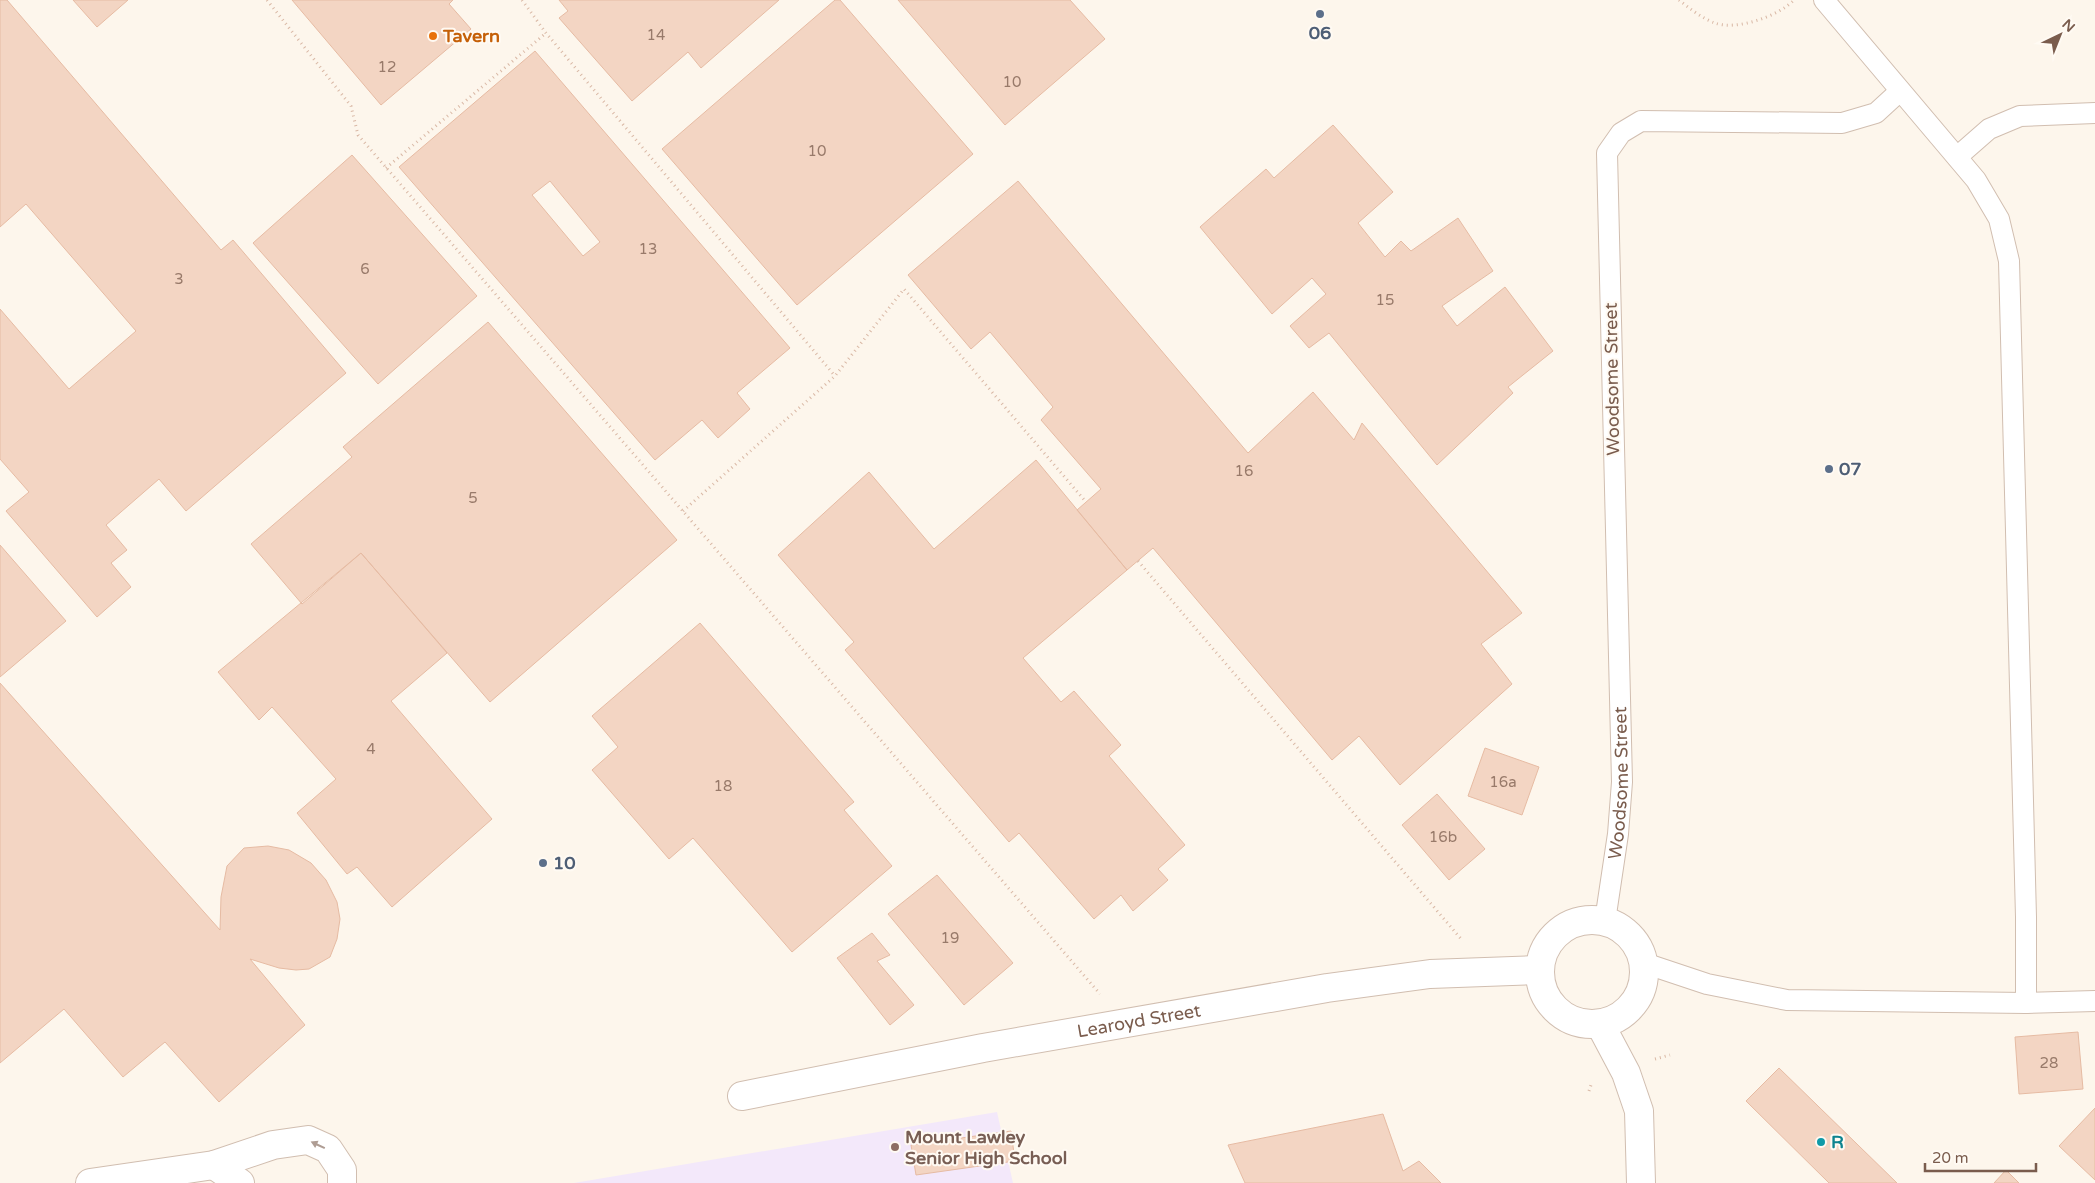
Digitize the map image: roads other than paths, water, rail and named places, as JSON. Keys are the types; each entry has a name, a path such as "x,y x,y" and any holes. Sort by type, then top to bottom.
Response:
{"street":[{"path":"1590,919 1605,921 1619,927 1631,936 1644,963 1644,980 1639,995 1629,1009 1616,1019 1600,1024 1584,1024 1569,1019 1556,1010 1546,998 1540,983 1539,970 1542,953 1550,940 1561,929 1574,922 1590,919"},
{"name":"Learoyd Street","path":"742,1096 983,1048 1327,988 1430,974 1539,970"},
{"path":"1600,1024 1626,1073 1639,1111 1641,1183"},
{"path":"90,1183 214,1165 273,1145 308,1140 328,1149 342,1170 342,1183"},
{"path":"214,1165 240,1183"}],"lane":[{"path":"1824,0 1976,180 1999,219 2009,261 2026,917 2026,1003"},
{"name":"Woodsome Street","path":"1605,921 1618,834 1622,782 1607,153 1621,133 1641,121 1842,123 1876,113 1900,91"},
{"path":"1957,157 1989,129 2020,116 2095,113"},
{"path":"1644,963 1707,984 1787,1000 2026,1003 2095,1001"}],"place":[{"name":"06","path":"1320,14"},
{"name":"Tavern","path":"433,36"},
{"name":"07","path":"1829,469"},
{"name":"10","path":"543,863"},
{"name":"R","path":"1821,1142"},
{"name":"Mount Lawley Senior High School","path":"895,1147"}]}
